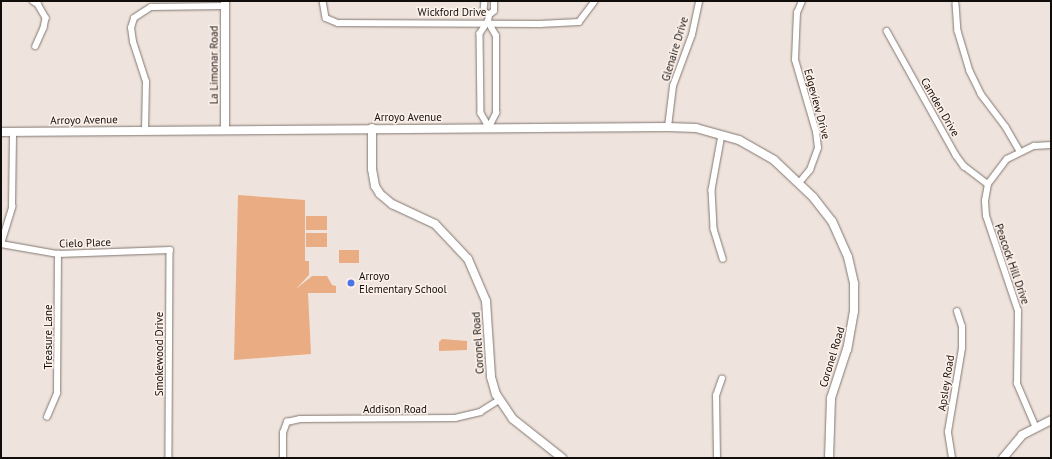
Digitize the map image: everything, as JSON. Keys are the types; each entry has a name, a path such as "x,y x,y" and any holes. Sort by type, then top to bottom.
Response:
{"street":[{"path":"32,1 38,4 46,18 44,28 36,46"},
{"name":"Wickford Drive","path":"323,1 326,18 338,23 579,22 595,1"},
{"path":"485,1 484,11 489,15"},
{"path":"489,127 481,113 480,34 488,22 489,15 494,11 494,1"},
{"name":"Glenaire Drive","path":"668,127 673,86 692,35 699,1"},
{"name":"Edgeview Drive","path":"799,183 810,170 818,148 816,132 795,60 797,13 802,1"},
{"path":"145,130 146,82 133,42 131,28 134,18 151,7 225,4"},
{"name":"La Limonar Road","path":"225,4 225,129"},
{"path":"956,4 958,31 970,71 981,94 1006,127 1020,150"},
{"path":"488,22 496,36 496,113 489,127"},
{"name":"Camden Drive","path":"887,31 956,156 964,166 988,184"},
{"name":"Arroyo Avenue","path":"1,132 489,127 696,128 722,135 765,154 799,183"},
{"name":"Coronel Road","path":"372,128 373,178 380,194 392,204 435,224 460,248 476,273 486,302 491,377 499,400 513,419 562,458"},
{"path":"1,244 12,207 13,132"},
{"path":"722,135 712,190 714,229 723,259"},
{"path":"988,184 996,170 1020,150 1034,146 1051,145"},
{"name":"Coronel Road","path":"799,183 832,221 848,256 854,284 853,325 831,398 828,420 829,458"},
{"name":"Peacock Hill Drive","path":"988,184 986,216 1018,311 1018,384 1036,426"},
{"name":"Cielo Place","path":"1,244 58,254 170,250"},
{"name":"Smokewood Drive","path":"169,458 170,250"},
{"name":"Treasure Lane","path":"47,417 58,393 58,254"},
{"name":"Apsley Road","path":"952,458 948,448 948,432 962,348 962,327 957,312"},
{"path":"717,458 716,396 722,379"},
{"name":"Addison Road","path":"283,458 283,433 287,422 300,419 455,418 480,412 499,400"},
{"path":"1003,458 1016,440 1036,426 1051,420"}],"shaded area":[{"path":"238,195 305,200 305,261 309,261 309,275 296,289 312,276 327,276 332,285 336,286 336,293 308,293 311,354 234,360"},
{"path":"306,216 327,216 327,230 306,230"},
{"path":"306,233 327,233 327,247 306,247"},
{"path":"339,250 359,250 359,263 339,263"},
{"path":"442,339 467,341 467,350 439,351 439,342"}],"place":[{"name":"Arroyo Elementary School","path":"351,283"}]}
